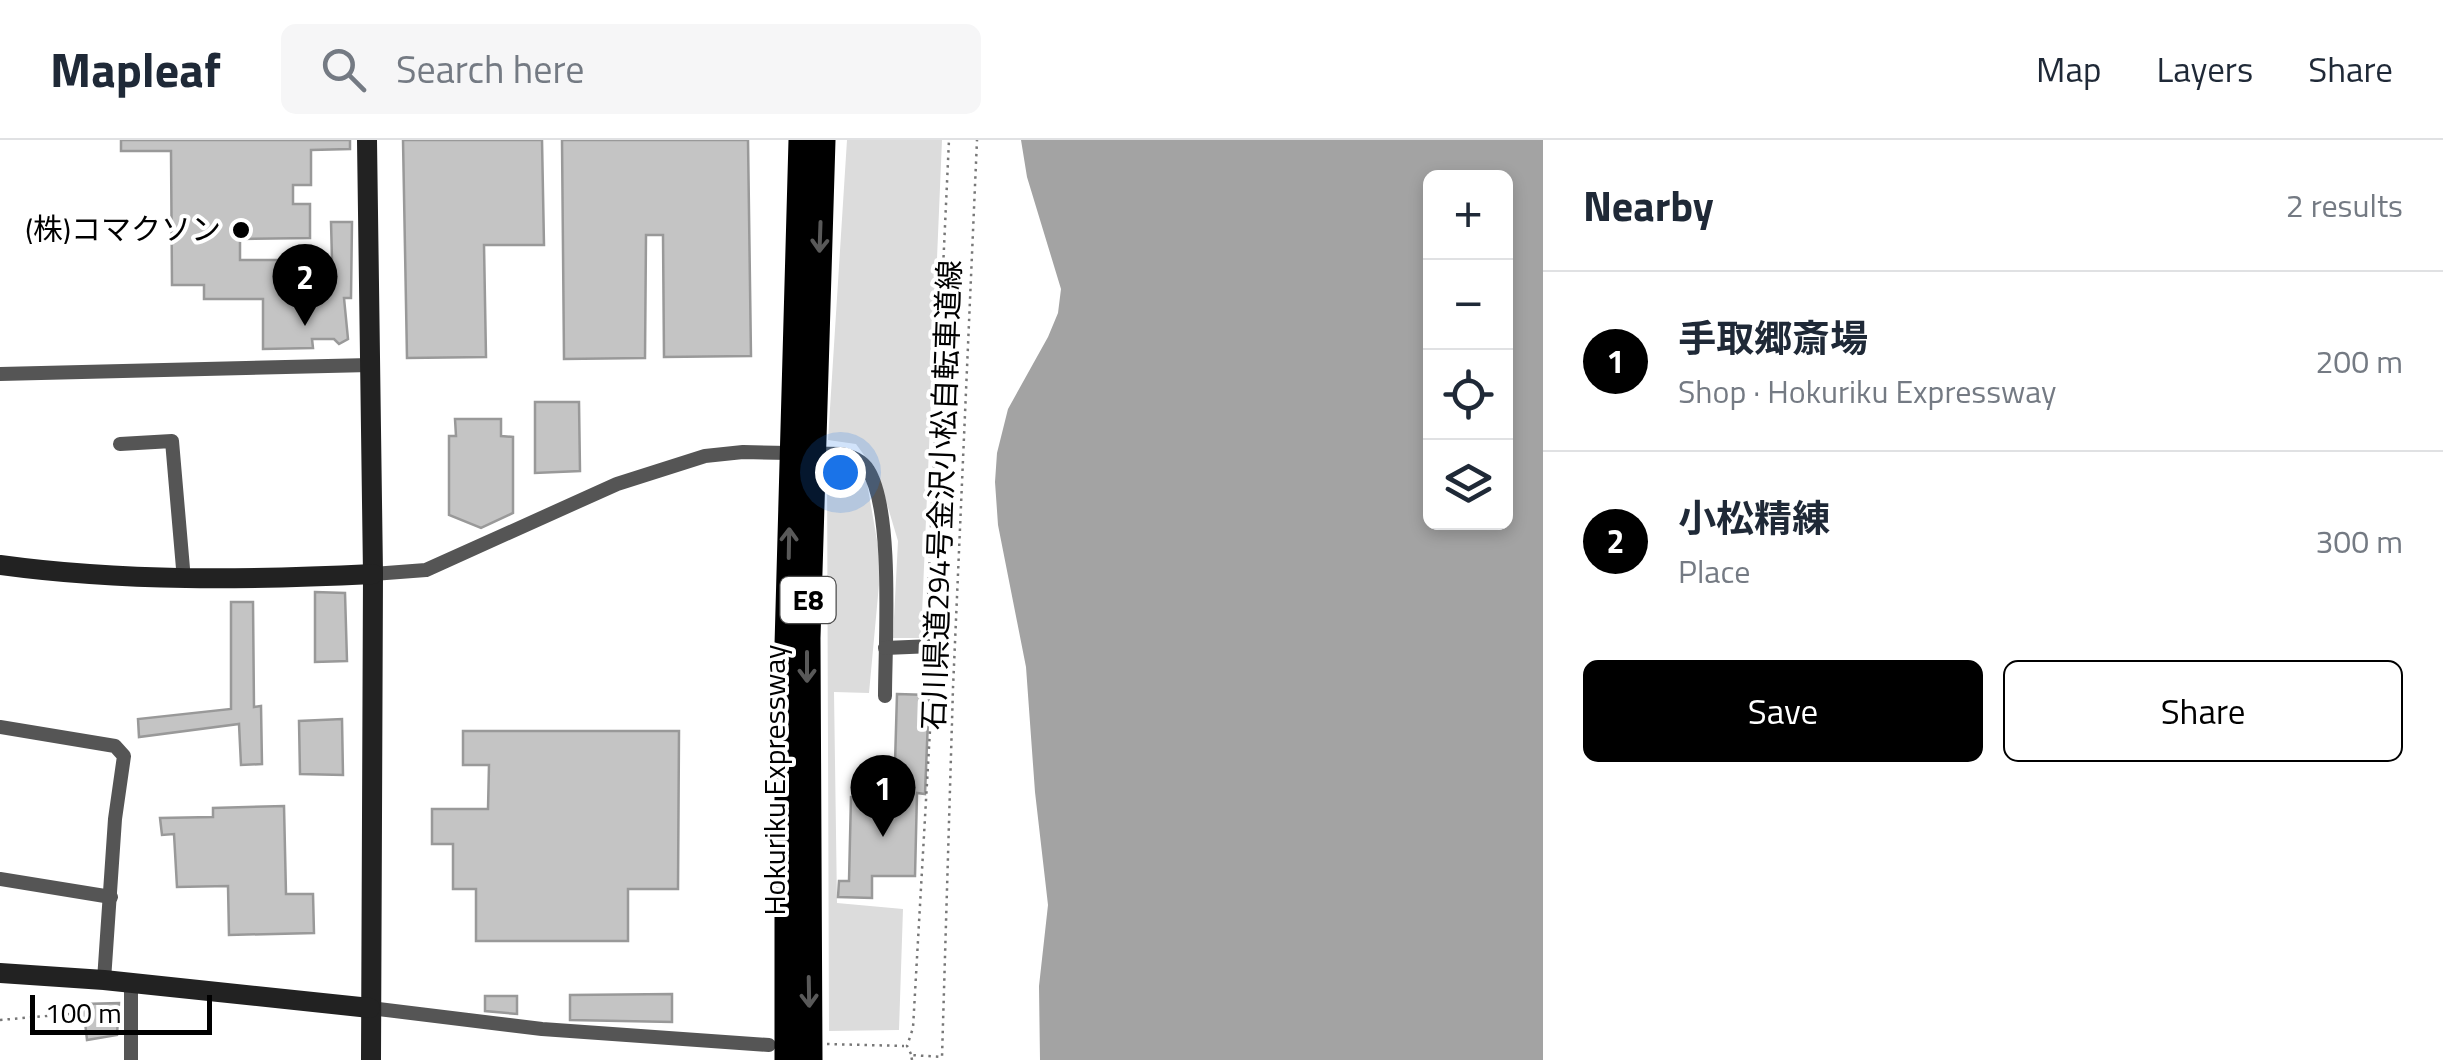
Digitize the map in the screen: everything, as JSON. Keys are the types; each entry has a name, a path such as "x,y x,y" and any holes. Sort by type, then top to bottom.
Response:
{"highway":[{"name":"Hokuriku Expressway","path":"778,1053 800,140"},
{"name":"Hokuriku Expressway","path":"818,1052 808,638 823,140"}],"street":[{"path":"367,140 373,574 371,1060"},
{"path":"0,374 370,366"},
{"path":"120,444 172,441 184,580"},
{"path":"0,566 184,580 426,570 662,467 704,456 760,452 842,454 856,457 868,470 874,487 886,563 884,696"},
{"path":"885,648 933,646"},
{"path":"0,727 114,746 124,756 115,819 104,980"},
{"path":"0,880 111,897"},
{"path":"0,973 104,980 778,1053"},
{"path":"131,984 132,1060"}],"path":[{"path":"911,1058 906,1046 913,1028 933,646 928,590 950,140"},
{"name":"石川県道294号金沢小松自転車道線","path":"911,1058 942,1057 953,688 977,140"},
{"path":"0,1020 81,1013"},
{"path":"818,1052 906,1046"}],"shaded area":[{"path":"847,140 942,140 921,638 893,638 898,541 878,474 856,444 828,440"},
{"path":"1021,140 1543,140 1543,1060 1040,1060 1039,986 1048,905 1026,667 998,525 995,482 997,453 1008,409 1048,337 1058,313 1061,289 1027,177"},
{"path":"843,460 857,467 867,483 881,563 869,693 834,692 837,903 903,909 899,1030 829,1031 827,461"}],"building":[{"name":"(株)コマクソン","path":"121,140 350,140 350,149 311,150 311,185 293,185 293,204 310,204 310,238 240,239 240,260 332,260 331,222 352,222 351,298 344,298 348,339 339,344 334,339 312,339 313,348 263,349 263,299 204,299 204,285 172,285 171,151 121,151"},
{"path":"403,140 542,140 544,245 484,245 486,357 407,358"},
{"path":"562,140 748,140 751,356 664,357 663,235 646,235 645,358 564,359"},
{"path":"535,402 579,402 580,471 535,473"},
{"path":"455,419 501,419 501,436 513,437 513,513 481,528 449,515 449,436 456,436"},
{"path":"315,592 345,593 347,661 315,662"},
{"path":"231,602 253,602 254,707 261,706 262,764 241,765 239,724 139,737 138,719 231,709"},
{"path":"897,694 929,695 925,794 917,793 915,876 872,876 872,898 838,897 839,881 849,881 851,797 894,798"},
{"path":"342,719 343,775 300,774 299,721"},
{"path":"463,731 679,731 678,889 628,889 628,941 476,941 476,889 453,889 453,844 432,844 432,809 488,809 489,765 463,765"},
{"path":"284,806 286,894 313,894 314,933 229,935 228,886 177,887 174,834 162,835 160,818 213,817 213,808"},
{"path":"672,994 672,1022 570,1020 570,995"},
{"path":"485,996 517,996 517,1014 485,1011"},
{"path":"119,1003 117,1035 87,1040 83,1004"}],"place":[{"name":"(株)コマクソン","path":"241,230"},
{"name":"小松精練","path":"305,326"},
{"name":"手取郷斎場","path":"883,837"}]}
